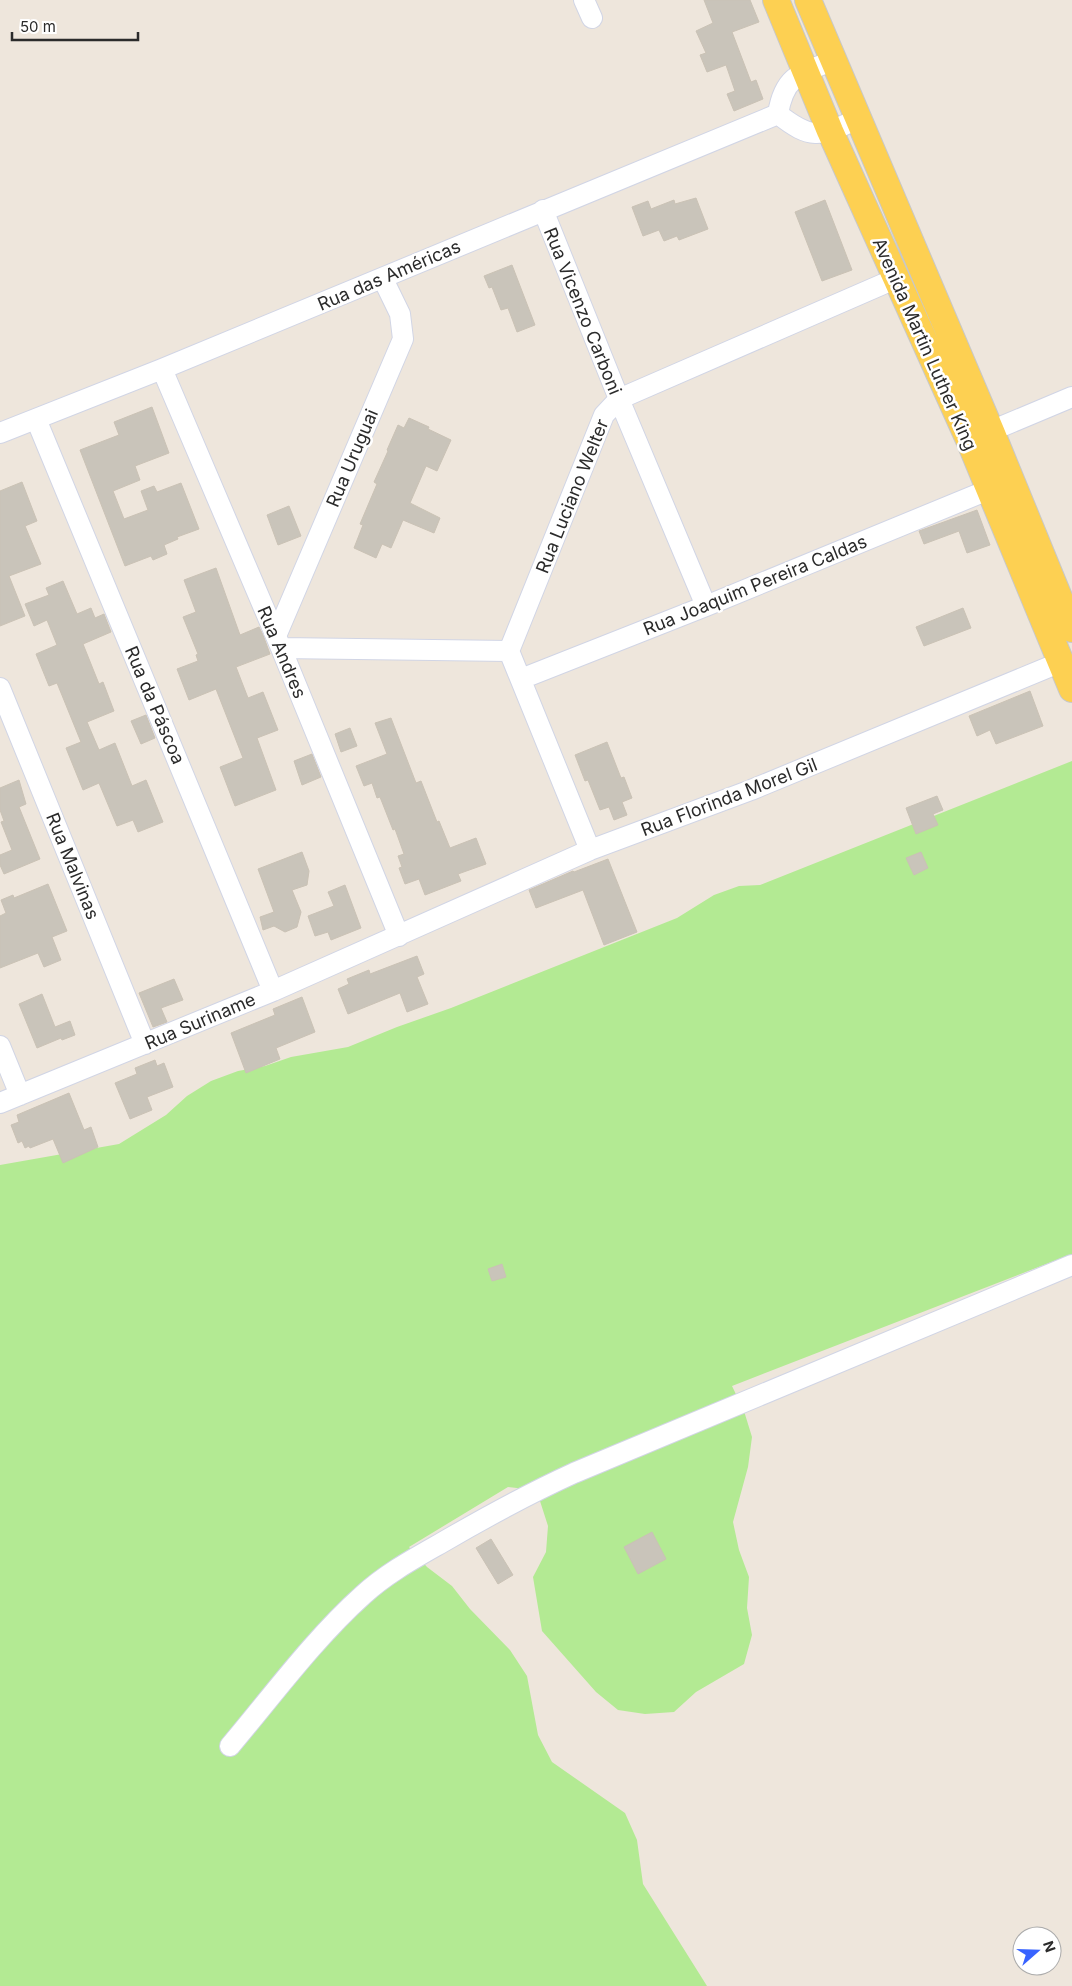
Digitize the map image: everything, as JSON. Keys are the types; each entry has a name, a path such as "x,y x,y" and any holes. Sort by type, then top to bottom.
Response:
{"main road":[{"name":"Avenida Martin Luther King","path":"776,0 830,131 897,278 980,435 1072,629"},
{"name":"Avenida Martin Luther King","path":"808,0 858,119 980,435 988,490 1072,689"}],"street":[{"path":"584,0 592,18"},
{"path":"833,61 804,71 790,82 784,89 778,114 801,131 811,134 830,131 858,119"},
{"name":"Rua das Américas","path":"0,433 383,279 543,210 778,114"},
{"name":"Rua Vicenzo Carboni","path":"543,210 619,399 706,606"},
{"name":"Rua Luciano Welter","path":"509,651 604,415 619,399 897,278"},
{"name":"Rua Uruguai","path":"278,642 403,339 400,314 383,279"},
{"name":"Rua Andres","path":"162,369 278,642 399,936"},
{"path":"980,435 1072,397"},
{"name":"Rua da Páscoa","path":"36,419 273,990"},
{"name":"Rua Joaquim Pereira Caldas","path":"520,679 706,606 988,490"},
{"path":"278,642 509,651 590,850"},
{"name":"Rua Florinda Morel Gil","path":"399,936 590,850 751,790 1061,662"},
{"name":"Rua Malvinas","path":"0,688 145,1044"},
{"name":"Rua Suriname","path":"0,1103 145,1044 399,936"},
{"path":"0,1046 20,1095"},
{"path":"230,1746 335,1621 365,1593 394,1571 496,1511 533,1491 574,1473 1072,1265"}],"green space":[{"path":"1072,761 1072,1254 732,1386 744,1411 752,1437 748,1467 733,1522 739,1550 749,1577 747,1608 752,1635 744,1664 696,1692 674,1712 645,1714 618,1710 596,1692 542,1631 533,1577 546,1552 548,1526 540,1501 517,1488 508,1487 409,1547 427,1567 452,1586 470,1609 510,1650 527,1676 538,1735 552,1762 625,1813 637,1840 643,1884 707,1986 0,1986 0,1165 119,1144 166,1115 187,1096 211,1081 238,1071 265,1066 291,1057 348,1047 677,918 714,895 739,886 760,885"}],"building":[{"path":"704,0 750,0 759,22 732,32 751,82 756,80 763,99 734,111 727,94 735,91 726,65 707,72 700,55 706,53 696,31 713,23"},
{"path":"696,198 708,229 679,240 677,236 664,241 659,230 643,236 632,207 648,201 651,209 674,200 675,204"},
{"path":"825,200 852,270 822,281 795,212"},
{"path":"512,265 535,325 517,332 508,308 501,310 492,287 489,288 484,276"},
{"path":"152,407 169,453 135,466 140,480 113,491 124,519 148,510 141,491 154,486 157,492 181,483 199,529 177,537 178,539 164,545 167,554 153,560 151,556 125,566 80,450 119,435 114,422"},
{"path":"409,418 451,440 437,471 426,466 410,503 440,518 434,533 403,520 391,548 382,544 376,558 354,548 363,525 360,524 377,484 374,482 387,450 398,425 404,428"},
{"path":"22,482 37,521 25,526 41,564 9,576 25,616 0,626 0,491"},
{"path":"289,506 301,536 278,545 267,515"},
{"path":"977,510 990,545 967,553 959,531 924,544 919,531"},
{"path":"216,568 240,635 259,627 263,635 270,654 236,667 248,698 263,692 278,730 257,738 276,790 235,806 220,767 243,758 216,689 189,700 177,669 198,661 196,655 198,654 183,617 196,612 184,580"},
{"path":"63,581 77,614 91,608 95,618 104,614 111,632 83,644 99,684 103,682 114,711 87,722 99,750 115,743 132,786 146,780 163,822 138,832 133,820 117,826 99,783 83,790 66,748 81,742 57,683 49,686 36,654 57,645 47,620 34,626 25,604 49,595 46,588"},
{"path":"963,608 971,628 924,646 916,627"},
{"path":"1030,691 1043,726 996,744 990,730 977,736 969,716"},
{"path":"146,715 155,738 141,744 131,721"},
{"path":"391,718 416,783 421,781 437,822 439,821 450,848 476,838 486,864 458,874 461,881 425,895 419,879 405,884 399,868 402,867 398,856 404,854 395,829 393,830 380,797 377,798 372,783 364,786 356,766 387,754 375,723"},
{"path":"350,728 357,746 341,752 335,734"},
{"path":"607,742 621,778 624,777 632,798 622,802 627,815 614,820 609,807 600,810 588,780 585,781 575,755"},
{"path":"312,754 321,777 302,785 294,761"},
{"path":"19,780 26,804 19,807 40,859 4,874 0,865 0,855 12,850 1,822 4,821 0,810 0,788"},
{"path":"937,796 943,810 933,814 938,825 916,834 906,808"},
{"path":"302,852 309,871 307,885 292,890 301,912 297,927 285,932 274,926 263,930 260,917 274,912 258,869"},
{"path":"921,852 928,868 914,875 906,858"},
{"path":"608,859 637,932 604,945 583,890 536,908 529,890 573,871"},
{"path":"48,884 67,931 52,937 61,960 44,967 38,953 0,968 0,916 6,913 1,900 13,895 14,898"},
{"path":"345,885 361,928 331,940 328,932 315,936 308,916 334,906 328,892"},
{"path":"417,956 424,974 417,977 428,1004 407,1012 400,993 348,1014 338,989 349,984 347,979 369,970 370,974"},
{"path":"174,979 183,1000 161,1008 167,1022 153,1027 139,993"},
{"path":"42,994 55,1027 70,1021 75,1035 62,1040 61,1038 37,1048 19,1004"},
{"path":"302,997 315,1032 276,1048 280,1059 246,1073 231,1033 275,1015 273,1009"},
{"path":"155,1060 157,1066 164,1063 173,1087 147,1097 152,1110 130,1119 115,1083 137,1074 135,1068"},
{"path":"69,1093 84,1130 91,1127 98,1147 63,1163 53,1139 30,1148 29,1146 25,1148 22,1141 18,1143 11,1125 19,1122 17,1115"},
{"path":"502,1264 506,1277 492,1281 488,1269"},
{"path":"652,1532 666,1559 638,1574 624,1547"},
{"path":"491,1539 513,1575 498,1584 476,1548"}]}
